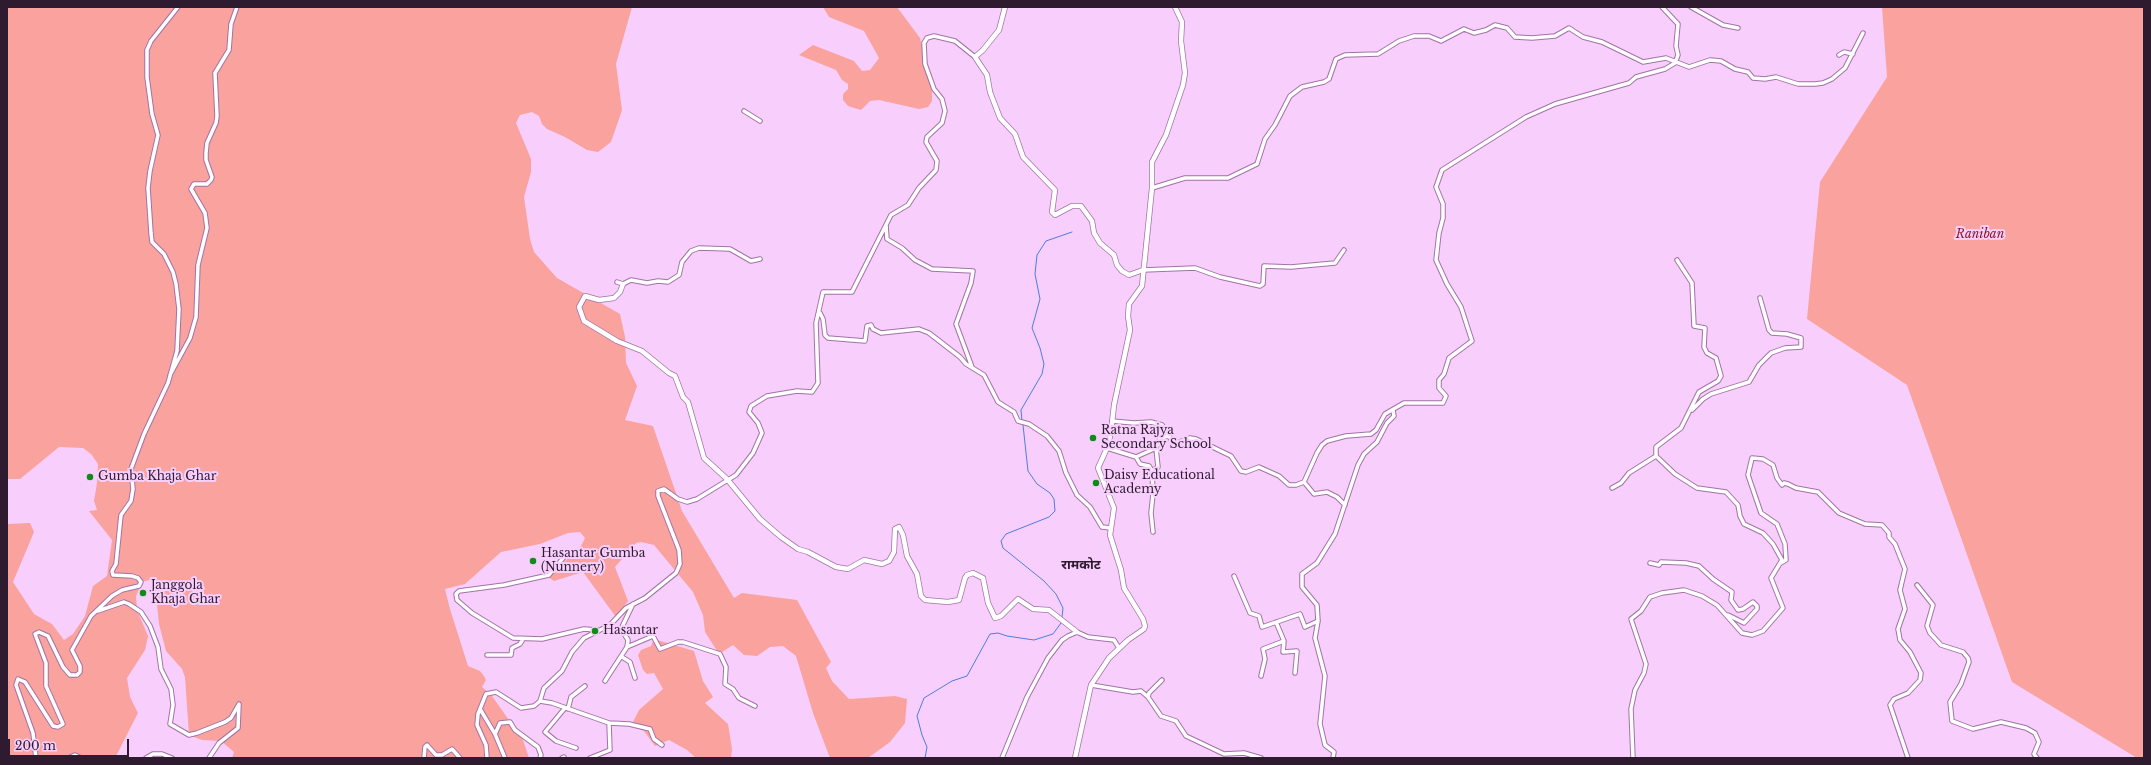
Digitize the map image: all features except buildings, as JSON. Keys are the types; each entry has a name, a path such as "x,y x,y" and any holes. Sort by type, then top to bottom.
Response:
{"street":[{"path":"170,375 178,351 179,309 173,272 164,254 152,242 148,188 158,135 152,114 147,77 147,50 151,41 178,7"},
{"path":"36,758 33,733 16,685 18,679 25,682 53,726 58,727 63,724 46,686 46,663 35,634 39,632 48,636 63,667 70,675 77,675 80,672 80,666 72,650 91,616 97,612 112,596 122,590 139,586 141,582 138,578 132,576 113,575 112,571 116,564 121,515 132,501 133,489 131,469 144,434 170,375 190,338 196,317 198,265 207,228 205,213 191,188 194,184 207,184 211,180 206,153 209,137 216,124 218,107 215,73 229,50 232,24 238,7"},
{"path":"975,57 983,50 998,30 1005,7"},
{"path":"1075,758 1091,685 1119,648 1144,629 1145,626 1140,614 1124,588 1121,570 1111,541 1114,508 1098,468 1107,448 1130,330 1128,316 1129,304 1142,286 1152,188 1152,162 1173,118 1184,72 1181,40 1182,22 1175,7"},
{"path":"1662,7 1678,24 1677,62"},
{"path":"1691,7 1723,25 1738,28"},
{"path":"1152,188 1185,178 1228,178 1258,164 1265,139 1275,125 1290,96 1302,87 1324,82 1329,79 1336,59 1345,55 1378,54 1398,41 1414,36 1429,36 1441,42 1464,29 1474,32 1486,30 1494,26 1507,28 1515,37 1532,38 1555,36 1568,28 1583,37 1602,42 1642,62 1666,58 1689,67 1710,60 1721,61 1735,69 1748,72 1753,78 1765,79 1776,77 1798,84 1815,84 1823,83 1832,79 1845,68 1863,33"},
{"path":"487,758 486,745 477,725 484,698 490,692 496,692 521,708 534,706 540,701 544,688 562,671 574,649 584,638 597,630 610,625 633,603 645,598 679,570 679,550 658,496 658,491 664,489 678,499 687,502 697,499 727,479 736,475 753,453 762,433 758,424 749,412 751,406 767,396 796,392 812,392 818,383 816,324 820,313 823,292 852,292 891,215 908,205 919,188 936,170 937,161 926,142 927,137 942,123 945,111 942,98 934,89 925,64 924,44 927,38 934,36 955,41 975,57 987,75 990,92 1000,118 1015,134 1023,158 1055,190 1052,212 1055,215 1072,206 1081,206 1092,222 1094,233 1100,243 1114,255 1117,265 1122,271 1129,275 1143,270 1195,268 1220,277 1260,286 1263,284 1264,266 1291,267 1336,263 1344,250"},
{"path":"1839,55 1844,52 1853,54"},
{"path":"1304,482 1322,445 1333,439 1346,436 1371,434 1376,430 1385,414 1404,403 1443,403 1446,396 1439,388 1439,380 1444,374 1449,358 1472,341 1461,307 1447,284 1436,260 1439,233 1443,218 1443,204 1436,187 1442,170 1526,117 1555,104 1629,83 1636,77 1665,69 1677,62"},
{"path":"744,111 760,121"},
{"path":"886,225 887,239 902,248 915,260 932,269 973,271 972,283 956,324 972,367"},
{"path":"760,259 751,262 730,249 699,248 691,251 682,262 679,275 668,282 658,280 647,283 631,280 624,284 620,292 614,298 599,300 585,296 578,307 584,321 617,341 642,351 669,373 675,376 683,397 688,402 704,458 727,479 734,490 742,496 760,519 798,549 808,552 836,567 848,569 864,560 878,564 885,563 893,556 895,529 899,527 903,535 906,556 917,574 921,596 925,600 948,602 959,600 965,578 967,575 973,573 983,578 988,603 995,618 1001,616 1018,599 1032,609 1049,610 1077,632 1088,636 1114,640 1119,648"},
{"path":"1677,260 1692,283 1694,326 1705,328 1704,347 1706,353 1716,358 1721,371 1721,376 1718,381 1699,392 1682,428 1656,447 1656,456 1675,474 1697,488 1726,492 1738,505 1740,516 1744,524 1763,533 1773,544 1782,560 1781,563"},
{"path":"617,282 624,284"},
{"path":"1691,411 1703,399 1711,394 1749,382 1759,365 1772,353 1784,348 1801,347 1801,338 1787,334 1772,333 1769,330 1760,298"},
{"path":"820,313 823,319 825,335 828,338 865,341 867,326 871,325 873,329 881,334 919,329 929,333 960,357 966,364 984,375 998,402 1014,412 1018,421 1029,424 1047,436 1059,451 1066,474 1077,495 1090,507 1102,527 1111,528"},
{"path":"1333,758 1334,752 1325,745 1320,724 1325,676 1315,638 1318,621 1316,605 1302,587 1302,574 1317,563 1335,534 1364,454 1383,434 1387,423 1394,416 1393,410"},
{"path":"1112,421 1151,422 1162,425 1172,441 1176,443 1190,438 1222,450 1231,456 1241,471 1246,472 1259,467 1279,476 1289,485 1304,482"},
{"path":"1152,471 1158,467 1156,448 1160,438 1169,436"},
{"path":"1107,448 1136,457 1156,448"},
{"path":"1612,488 1621,483 1629,473 1656,456"},
{"path":"1136,457 1140,464 1149,466 1152,471 1153,494 1151,514 1153,532"},
{"path":"1632,758 1631,709 1635,690 1644,673 1646,664 1631,619 1641,611 1650,597 1662,593 1684,590 1702,596 1717,605 1742,633 1752,635 1763,631 1782,608 1771,578 1781,563 1786,560 1785,544 1777,524 1761,513 1755,490 1748,475 1752,458 1763,459 1773,465 1777,478 1782,485 1784,483 1796,488 1818,492 1839,513 1865,524 1882,525 1889,533 1889,537 1895,544 1905,569 1900,590 1905,609 1898,630 1900,640 1910,652 1921,673 1920,680 1908,694 1894,699 1890,705 1908,758"},
{"path":"1304,482 1314,494 1327,492 1337,497 1345,505"},
{"path":"564,557 549,575 516,583 459,591 456,594 457,600 472,613 513,638 542,639 584,629 597,630"},
{"path":"1650,563 1659,565 1661,562 1686,562 1700,566 1732,592 1731,600 1738,610 1743,609 1753,602 1758,609 1744,623 1727,615"},
{"path":"1234,576 1250,613 1259,616 1262,627 1300,614 1305,627 1318,621"},
{"path":"1917,585 1933,605 1927,626 1930,633 1941,645 1963,652 1968,658 1968,666 1961,684 1950,702 1952,720 1973,728 2001,722 2026,728 2035,733 2039,742 2034,754 2037,758"},
{"path":"97,612 124,602 141,612 150,626 158,647 161,669 171,690 173,705 170,724 189,735 197,733 231,718 239,704 238,728 219,743 209,758"},
{"path":"605,681 622,657 627,647 628,640 621,629 633,603"},
{"path":"1276,622 1284,641 1283,652 1297,651 1295,673"},
{"path":"1002,758 1027,697 1048,658 1055,647 1068,636 1077,632"},
{"path":"627,647 653,636 660,649 678,642 683,642 720,654 726,667 725,684 733,689 739,698 755,706"},
{"path":"487,655 510,655 512,648 520,644 523,639"},
{"path":"1261,676 1265,659 1263,649 1284,641"},
{"path":"622,657 630,662 635,678"},
{"path":"1148,697 1149,692 1162,680"},
{"path":"1091,685 1133,692 1141,691 1148,697 1160,716 1176,721 1186,736 1224,754 1233,755 1244,753 1261,758"},
{"path":"576,748 556,741 546,732 566,709 571,697 585,686"},
{"path":"540,701 552,702 566,709 609,723 629,724 650,729 655,741 662,745"},
{"path":"480,709 505,758"},
{"path":"494,734 500,723 510,722 515,730 534,742 540,752 541,758"},
{"path":"590,758 610,750 609,723"},
{"path":"424,758 425,747 427,745 436,755 442,755 452,749 460,758"},
{"path":"146,758 153,754 162,754 172,758"},
{"path":"68,758 75,755 81,758"}],"green space":[{"path":"7,7 632,7 616,64 622,110 611,142 598,152 587,150 565,137 547,129 542,124 539,116 532,112 520,115 516,123 531,159 531,172 524,197 530,239 534,252 557,278 620,314 625,337 626,363 637,386 625,420 653,426 682,511 734,598 742,593 797,600 831,662 826,668 832,681 849,699 895,696 907,699 905,723 890,742 868,758 830,758 813,713 796,656 783,646 770,647 757,656 744,655 733,645 719,654 705,632 703,615 693,592 654,545 641,542 636,543 615,567 628,601 616,617 583,572 554,581 548,577 581,546 585,538 580,532 568,533 540,544 501,552 465,584 445,589 468,666 480,671 484,676 486,680 482,687 492,696 523,740 529,758 232,758 234,752 221,741 202,740 189,735 185,677 182,669 166,651 159,624 155,585 149,580 142,582 136,596 137,610 148,636 145,650 127,678 130,697 138,713 115,758 7,758 7,524 30,523 34,532 13,582 34,614 52,624 64,640 73,634 85,616 93,586 107,576 112,540 89,511 97,510 94,501 98,464 91,454 83,448 59,447 20,479 7,479"},
{"path":"823,7 897,7 920,38 932,88 932,101 928,107 919,109 879,100 870,101 861,110 848,106 843,100 843,94 848,89 848,84 842,80 836,70 799,55 813,45 854,61 862,71 870,70 879,58 864,31 829,17"},
{"name":"Raniban","path":"1882,7 2144,7 2144,758 2137,758 2012,682 1907,385 1807,319 1820,182 1887,77"},
{"path":"654,639 694,651 703,681 713,697 705,703 728,724 732,749 731,758 696,758 687,750 669,740 655,746 644,731 631,726 639,710 663,689 654,673 647,674 643,670 638,655 641,650 651,646"}],"waterway":[{"path":"1022,421 1021,410 1042,374 1044,364 1040,348 1032,328 1040,299 1035,274 1037,255 1046,241 1072,232"},
{"path":"1023,425 1028,471 1037,484 1050,493 1054,499 1055,511 1049,517 1006,534 1001,541 1003,548 1044,581 1056,594 1063,608 1062,617"},
{"path":"925,758 927,747 917,716 924,698 952,681 967,676 990,634 998,633 1007,636 1034,640 1053,634 1061,623"}],"place":[{"name":"Ratna Rajya Secondary School","path":"1093,438"},
{"name":"Gumba Khaja Ghar","path":"90,477"},
{"name":"Daisy Educational Academy","path":"1096,483"},
{"name":"Hasantar Gumba (Nunnery)","path":"533,561"},
{"name":"Janggola Khaja Ghar","path":"143,593"},
{"name":"Hasantar","path":"595,631"}],"district":[{"name":"रामकोट","path":"1081,565"}]}
